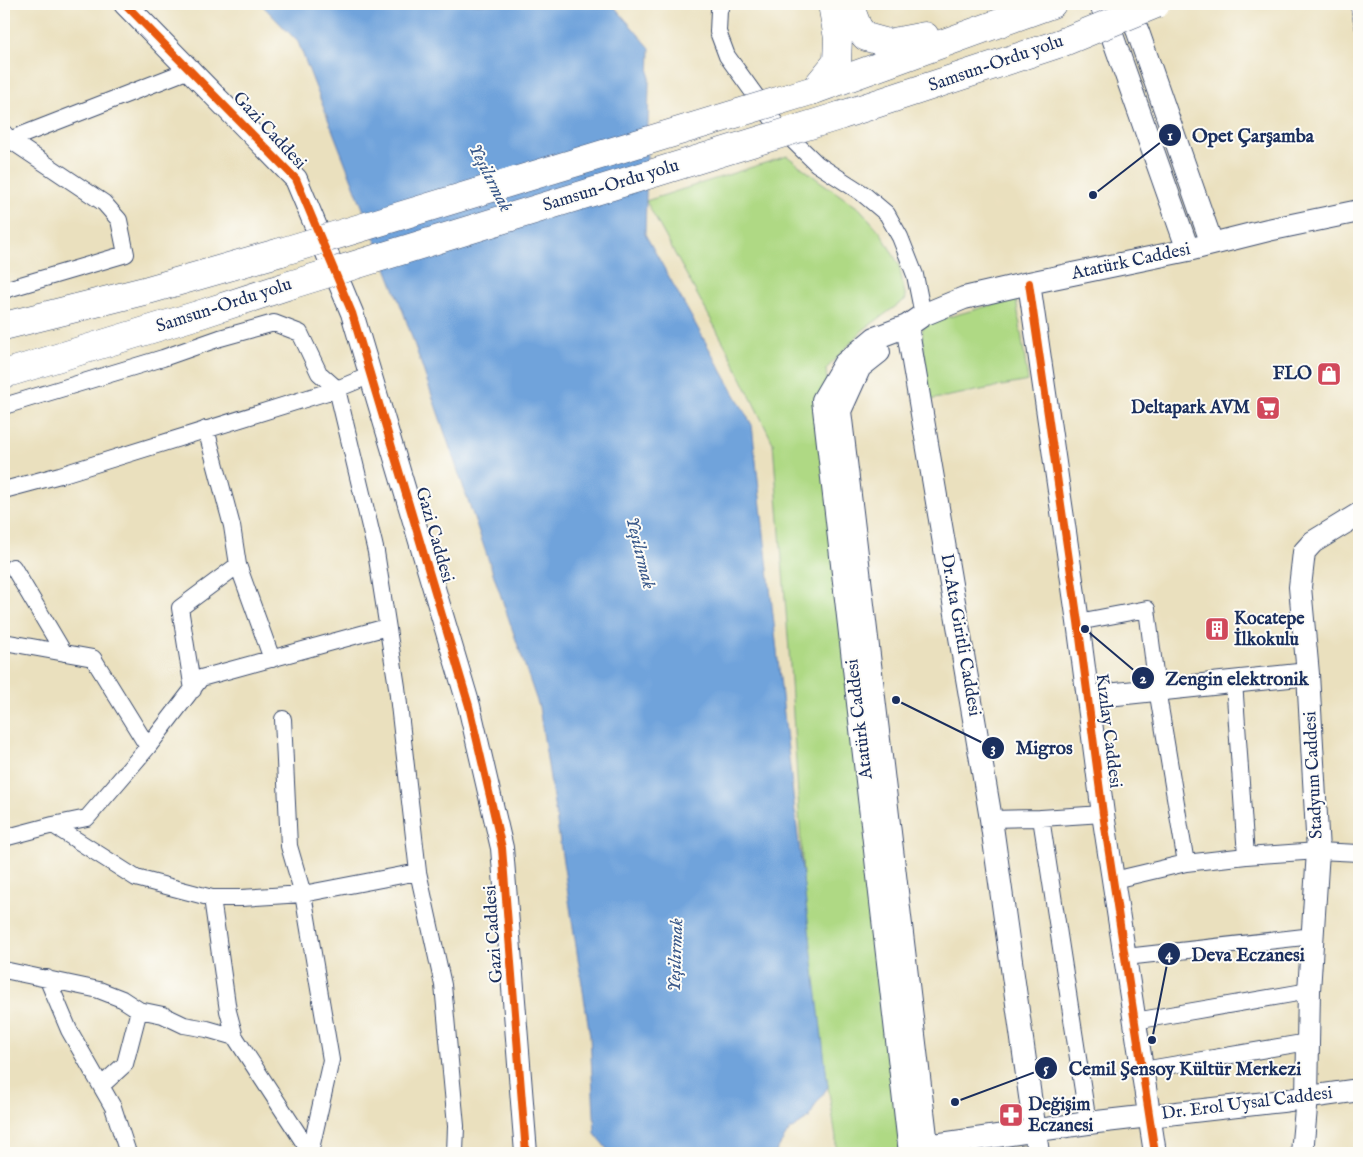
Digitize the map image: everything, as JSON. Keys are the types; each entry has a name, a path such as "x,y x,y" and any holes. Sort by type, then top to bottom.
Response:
{"highway":[{"path":"814,90 837,62 838,38 832,4"},
{"path":"851,4 858,28 866,37 888,43 1010,20"},
{"name":"Samsun-Ordu yolu","path":"4,374 839,116 1061,42 1156,4"},
{"name":"Samsun-Ordu yolu","path":"4,326 148,290 281,252 814,90 1046,6"}],"street":[{"name":"Gazi Caddesi","path":"125,4 296,179 352,313 469,706 502,848 526,1153"},
{"path":"722,4 719,10 718,32 727,56 776,124 817,164 862,193 887,214 900,237 915,275 915,320"},
{"path":"1101,4 1188,250"},
{"path":"1126,4 1138,32 1212,244"},
{"path":"6,138 189,70"},
{"path":"4,290 126,254 119,220 104,203 6,138"},
{"name":"Atatürk Caddesi","path":"915,1152 840,411 860,367 915,320 964,298 1359,211"},
{"name":"Kızılay Caddesi","path":"1029,283 1078,622 1103,814 1155,1153"},
{"name":"Dr.Ata Giritli Caddesi","path":"915,320 991,819 1038,1153"},
{"path":"4,406 163,358 220,338 274,323 300,333 319,373 337,389 376,552 388,627 397,687 418,872 443,985 456,1126 455,1153"},
{"path":"4,490 60,475 337,389 371,375"},
{"path":"206,429 232,526 238,565 272,659"},
{"name":"Stadyum Caddesi","path":"1302,1153 1307,1097 1309,991 1318,851 1308,674 1300,587 1304,552 1313,542 1359,514"},
{"path":"192,690 180,608 238,565"},
{"path":"13,567 64,653"},
{"path":"1078,622 1147,609 1186,863"},
{"path":"4,838 87,818 202,678 388,627"},
{"path":"4,642 93,658 148,746"},
{"path":"1088,697 1308,674"},
{"path":"1234,681 1246,856"},
{"path":"284,719 289,846 303,894 331,1060 310,1153"},
{"path":"991,819 1103,814"},
{"path":"1041,818 1088,1123"},
{"path":"53,825 136,878 212,898 303,894 418,872"},
{"path":"1114,880 1186,863 1246,856 1318,851 1359,853"},
{"path":"212,898 228,1011 235,1037 310,1153"},
{"path":"1126,957 1313,936"},
{"path":"4,970 99,990 122,999 139,1010 163,1015 184,1025 235,1037"},
{"path":"47,978 69,1030 113,1107 128,1153"},
{"path":"1135,1021 1309,991"},
{"path":"101,1086 125,1064 139,1010"},
{"path":"1142,1070 1308,1042"},
{"name":"Dr. Erol Uysal Caddesi","path":"915,1152 1036,1130 1359,1090"},
{"path":"456,1126 465,1153"}],"lane":[{"path":"1354,4 1359,28"}],"green space":[{"path":"787,156 860,209 881,233 899,265 906,299 863,330 826,369 860,746 904,1153 836,1153 836,1138 808,956 789,650 773,443 727,349 646,201"},
{"path":"1016,298 1028,381 929,400 922,329 931,322"}],"water":[{"name":"Yeşilırmak","path":"261,4 612,4 650,48 645,234 752,425 828,1087 809,1118 789,1131 775,1153 610,1153 595,1134 590,1036 539,707 404,314 298,42"}],"cycle path":[{"path":"125,4 296,179 352,313 469,706 502,848 526,1153"},
{"path":"1029,283 1078,622 1103,814 1155,1153"}],"place":[{"name":"Opet Çarşamba","path":"1093,195"},
{"name":"FLO","path":"1329,374"},
{"name":"Deltapark AVM","path":"1268,408"},
{"name":"Zengin elektronik","path":"1085,629"},
{"name":"Kocatepe İlkokulu","path":"1217,629"},
{"name":"Migros","path":"896,700"},
{"name":"Deva Eczanesi","path":"1152,1040"},
{"name":"Cemil Şensoy Kültür Merkezi","path":"955,1102"},
{"name":"Değişim Eczanesi","path":"1011,1115"}]}
